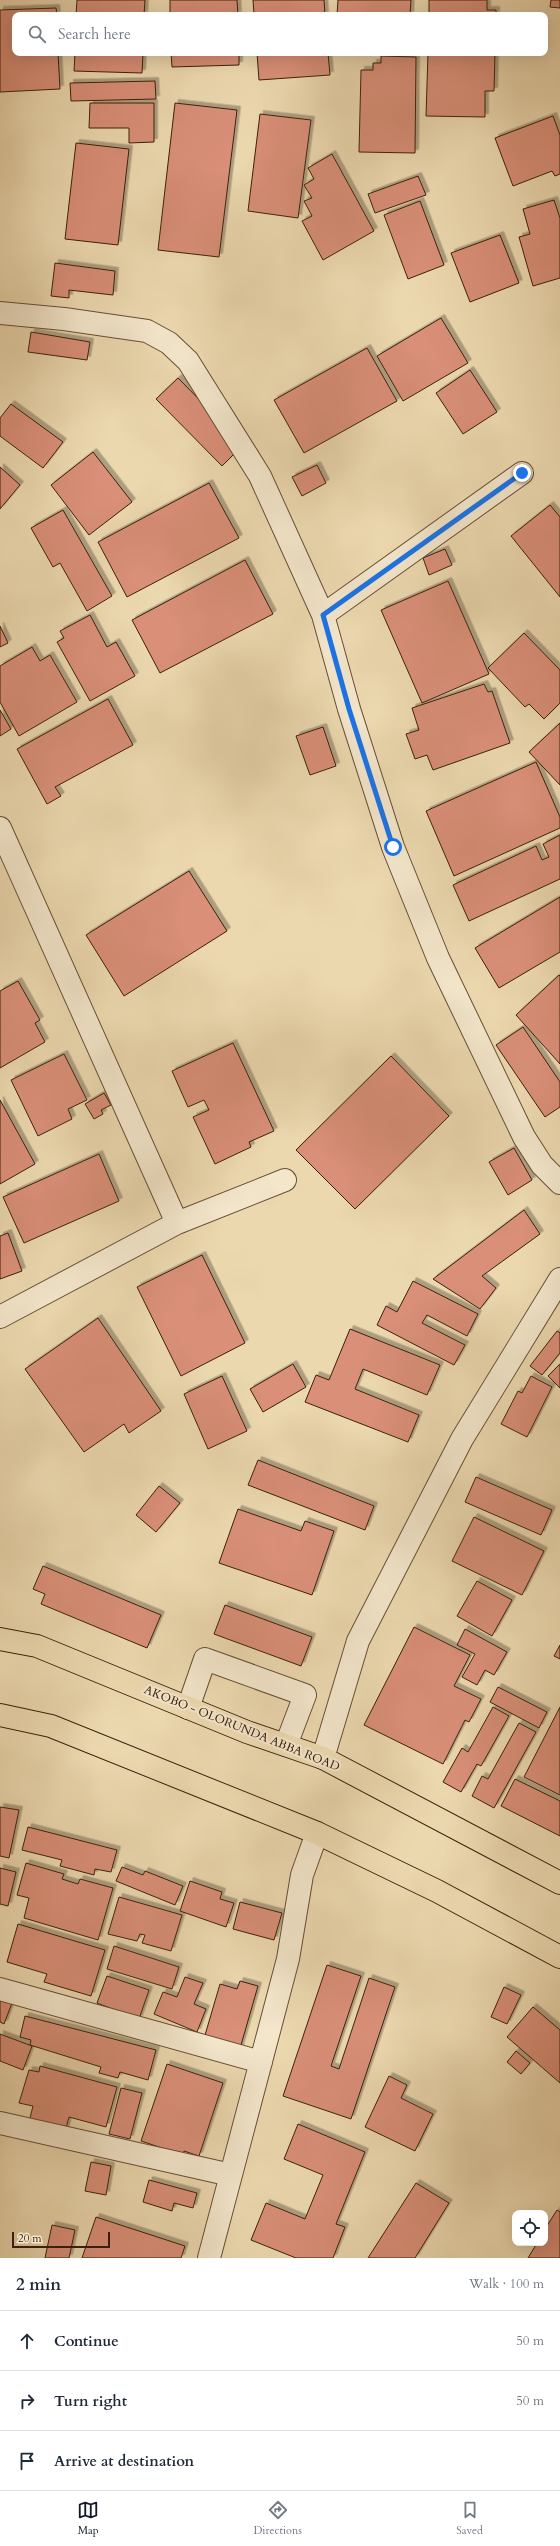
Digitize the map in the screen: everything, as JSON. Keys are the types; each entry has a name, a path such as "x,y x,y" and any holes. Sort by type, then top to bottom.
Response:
{"main road":[{"name":"AKOBO - OLORUNDA ABBA ROAD","path":"0,1639 37,1646 188,1708 323,1758 560,1883"},
{"path":"0,1715 51,1726 317,1833 437,1891 560,1957"}],"street":[{"path":"0,313 64,319 147,331 169,343 188,361 260,476 323,615 349,709 393,847 438,958 524,1137 542,1165 560,1183"},
{"path":"323,615 522,473"},
{"path":"0,830 177,1222"},
{"path":"0,1317 177,1222 285,1180"},
{"path":"323,1758 358,1641 462,1439 560,1279"},
{"path":"188,1708 205,1659 305,1695 286,1745"},
{"path":"209,2258 288,1959 302,1875 317,1833"},
{"path":"0,1989 261,2062"},
{"path":"0,2123 231,2175"}],"building":[{"path":"77,0 145,0 144,12 76,12"},
{"path":"170,0 237,0 238,12 170,12"},
{"path":"253,0 324,0 325,12 254,12"},
{"path":"338,0 411,0 410,12 337,12"},
{"path":"429,0 487,0 487,10 496,10 496,12 429,12"},
{"path":"551,0 560,0 560,8 550,7"},
{"path":"56,8 57,12 12,12 12,56 58,56 60,89 0,92 0,10"},
{"path":"75,56 143,56 142,73 74,71"},
{"path":"171,56 239,56 239,65 172,67"},
{"path":"257,56 328,56 330,75 259,80"},
{"path":"381,56 416,57 415,153 359,152 361,70 373,70 373,63 381,63"},
{"path":"428,56 495,56 494,91 485,91 485,117 426,116"},
{"path":"155,81 156,99 71,101 70,83"},
{"path":"90,103 154,103 154,142 129,143 129,128 89,128"},
{"path":"175,103 237,110 219,257 158,250"},
{"path":"260,114 311,120 298,218 248,211"},
{"path":"553,116 560,135 560,174 555,176 552,171 513,186 495,138"},
{"path":"76,143 129,149 118,245 65,239"},
{"path":"332,154 374,231 323,260 302,221 312,216 304,201 312,198 304,185 314,179 308,168"},
{"path":"418,176 426,195 375,213 368,194"},
{"path":"554,200 560,218 560,278 533,286 519,237 530,234 523,209"},
{"path":"420,201 444,265 408,279 384,215"},
{"path":"500,235 519,283 470,302 451,253"},
{"path":"55,263 115,271 113,295 69,290 69,298 51,296"},
{"path":"441,318 468,363 403,401 377,356"},
{"path":"31,332 90,342 87,360 28,352"},
{"path":"367,348 397,401 304,453 274,400"},
{"path":"470,370 497,412 463,434 436,393"},
{"path":"178,378 232,433 239,449 222,466 156,399"},
{"path":"11,404 63,442 43,468 0,436 0,418"},
{"path":"93,452 132,502 89,535 51,485"},
{"path":"317,465 326,483 302,496 292,477"},
{"path":"0,467 20,485 0,509"},
{"path":"209,483 239,538 127,597 98,542"},
{"path":"550,505 560,517 560,597 511,536"},
{"path":"63,510 112,596 87,611 60,563 53,567 31,528"},
{"path":"445,549 452,565 429,575 423,558"},
{"path":"245,560 273,614 160,673 132,620"},
{"path":"448,581 489,674 422,703 381,610"},
{"path":"90,615 107,647 116,642 135,676 90,701 57,642 64,638 60,631"},
{"path":"0,626 8,643 0,647"},
{"path":"524,633 560,670 560,703 544,719 529,704 525,707 488,668"},
{"path":"32,647 40,661 50,655 77,702 19,736 0,702 0,666"},
{"path":"484,684 488,692 492,691 510,743 433,770 427,755 415,759 406,734 419,730 412,708"},
{"path":"108,699 133,745 55,787 61,796 47,804 17,749"},
{"path":"0,710 11,729 0,736"},
{"path":"560,723 560,785 529,752"},
{"path":"323,727 336,766 310,775 296,736"},
{"path":"536,762 560,817 560,828 454,876 426,811"},
{"path":"560,835 560,879 469,921 453,885 536,846 542,860 549,857 543,844"},
{"path":"189,871 227,931 124,996 86,935"},
{"path":"560,897 560,952 499,988 475,948"},
{"path":"559,975 560,976 560,1064 516,1015"},
{"path":"18,981 40,1020 35,1023 45,1042 0,1068 0,991"},
{"path":"523,1027 560,1082 560,1107 545,1117 496,1045"},
{"path":"233,1043 274,1131 249,1142 251,1147 215,1164 193,1117 209,1110 204,1100 188,1107 172,1071"},
{"path":"64,1054 87,1100 68,1109 72,1119 38,1136 11,1080"},
{"path":"391,1056 449,1116 355,1209 296,1150"},
{"path":"104,1093 111,1105 101,1110 103,1114 94,1119 85,1104"},
{"path":"0,1100 35,1164 0,1184"},
{"path":"514,1148 532,1180 508,1195 489,1162"},
{"path":"99,1154 119,1201 24,1243 3,1197"},
{"path":"524,1210 540,1234 482,1276 496,1288 480,1309 433,1279"},
{"path":"8,1233 22,1271 0,1279 0,1236"},
{"path":"202,1255 245,1343 181,1376 137,1287"},
{"path":"413,1281 478,1314 467,1336 427,1315 422,1323 465,1345 454,1365 377,1325 386,1306 397,1312"},
{"path":"98,1318 161,1411 129,1433 124,1424 84,1452 25,1369"},
{"path":"350,1329 440,1365 427,1395 363,1369 355,1389 419,1415 408,1442 305,1402 316,1375 329,1380"},
{"path":"557,1331 560,1333 560,1353 542,1375 530,1366"},
{"path":"293,1364 306,1387 263,1412 250,1389"},
{"path":"560,1364 560,1388 548,1376"},
{"path":"222,1376 247,1431 208,1449 184,1394"},
{"path":"531,1376 552,1387 527,1437 501,1424 518,1391 522,1393"},
{"path":"258,1460 374,1506 365,1530 248,1485"},
{"path":"476,1477 552,1510 541,1535 465,1502"},
{"path":"159,1486 180,1503 156,1532 136,1515"},
{"path":"238,1509 301,1531 305,1521 334,1531 312,1595 219,1563"},
{"path":"474,1517 544,1551 522,1595 452,1561"},
{"path":"43,1566 161,1615 147,1648 41,1604 45,1594 33,1589"},
{"path":"477,1581 512,1600 492,1636 457,1616"},
{"path":"225,1605 312,1637 301,1666 214,1634"},
{"path":"414,1627 470,1655 454,1686 481,1699 469,1722 465,1720 443,1764 364,1725"},
{"path":"465,1629 507,1652 494,1675 485,1670 477,1685 462,1677 475,1654 457,1645"},
{"path":"560,1645 560,1659 554,1656"},
{"path":"498,1687 547,1712 539,1728 490,1702"},
{"path":"493,1707 509,1716 481,1766 477,1764 461,1792 443,1782 462,1748 468,1752"},
{"path":"560,1707 560,1795 524,1777"},
{"path":"519,1723 536,1732 494,1808 472,1796 482,1776 488,1779"},
{"path":"515,1779 560,1801 560,1836 501,1806"},
{"path":"0,1807 19,1810 9,1858 0,1856"},
{"path":"28,1827 117,1850 111,1872 95,1869 94,1875 60,1866 62,1860 22,1850"},
{"path":"26,1863 64,1874 62,1879 78,1884 80,1879 113,1888 98,1940 24,1918 29,1898 17,1895"},
{"path":"122,1867 143,1875 145,1871 183,1886 175,1905 116,1881"},
{"path":"0,1868 16,1872 8,1906 0,1904"},
{"path":"190,1881 222,1892 220,1899 234,1903 226,1927 180,1911"},
{"path":"119,1897 182,1915 171,1951 142,1943 145,1935 140,1934 137,1941 108,1934"},
{"path":"240,1902 282,1913 274,1940 233,1929"},
{"path":"18,1924 105,1950 91,1996 44,1982 47,1974 7,1962"},
{"path":"114,1946 179,1967 172,1989 107,1969"},
{"path":"327,1965 361,1976 331,2066 339,2069 369,1978 395,1987 351,2119 283,2096"},
{"path":"107,1976 149,1990 139,2019 97,2003"},
{"path":"185,1977 203,1983 194,2004 206,2009 197,2032 154,2014 163,1992 177,1997"},
{"path":"240,1981 258,1986 239,2052 203,2042 220,1984 237,1989"},
{"path":"504,1987 521,1995 507,2024 491,2017"},
{"path":"0,1999 12,2003 4,2024 0,2022"},
{"path":"533,2007 560,2030 560,2083 507,2037"},
{"path":"25,2016 156,2050 148,2080 120,2072 118,2078 99,2073 101,2067 30,2045 31,2040 20,2037"},
{"path":"0,2034 32,2046 23,2070 0,2061"},
{"path":"516,2051 530,2063 521,2074 507,2062"},
{"path":"167,2064 223,2083 199,2156 184,2151 183,2155 141,2141"},
{"path":"40,2066 117,2087 106,2127 69,2117 65,2132 29,2122 33,2106 19,2103 29,2070 39,2072"},
{"path":"389,2076 407,2085 401,2098 433,2114 415,2151 365,2127"},
{"path":"121,2088 142,2093 130,2139 109,2134"},
{"path":"298,2124 365,2152 336,2224 345,2227 333,2258 296,2258 251,2240 266,2203 305,2219 323,2175 284,2159"},
{"path":"91,2162 111,2166 106,2195 85,2191"},
{"path":"149,2180 197,2193 193,2208 174,2203 172,2211 143,2202"},
{"path":"416,2183 449,2203 415,2258 368,2258"},
{"path":"557,2210 560,2212 560,2258 528,2258 535,2246 548,2246 548,2224"},
{"path":"96,2217 185,2246 181,2258 82,2258"},
{"path":"52,2225 75,2230 69,2258 45,2258"}],"route":[{"path":"393,847 349,709 323,615 522,473"}]}
